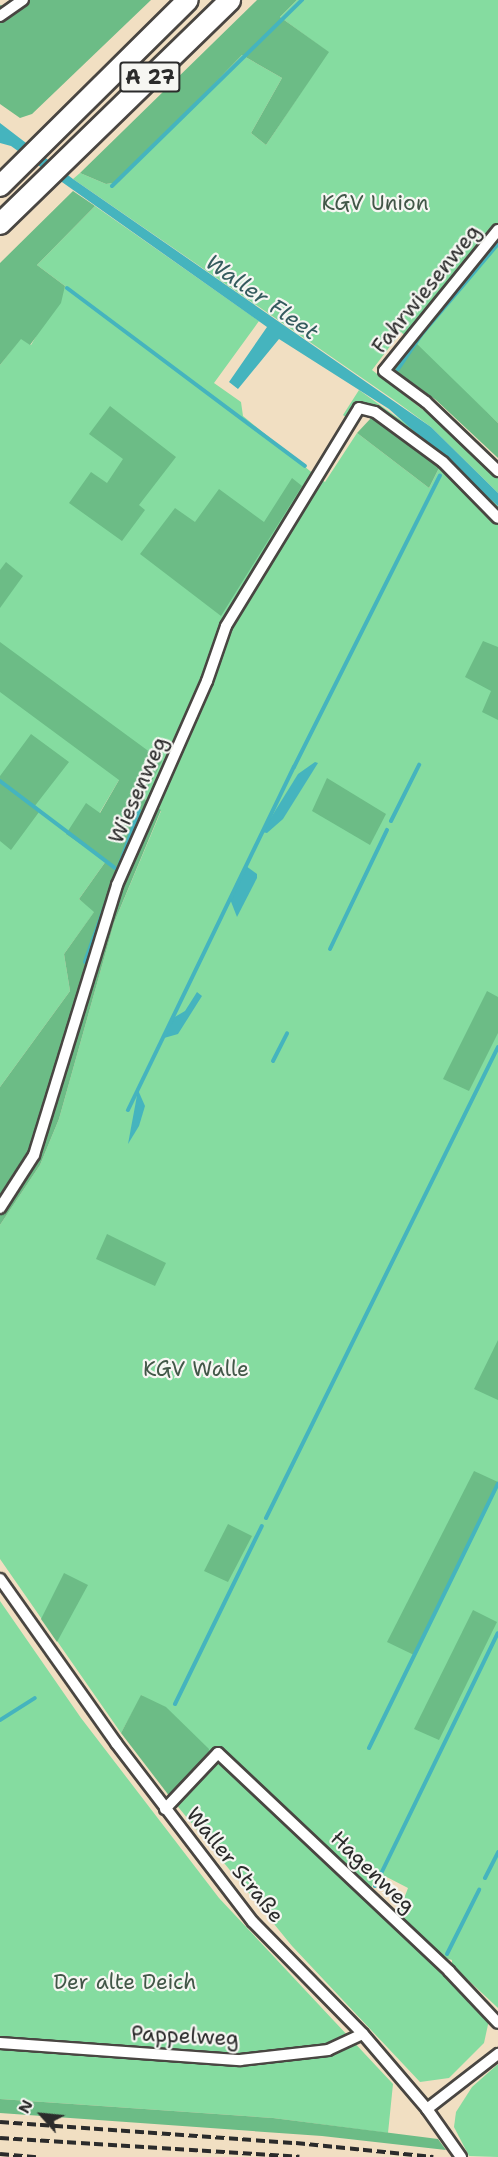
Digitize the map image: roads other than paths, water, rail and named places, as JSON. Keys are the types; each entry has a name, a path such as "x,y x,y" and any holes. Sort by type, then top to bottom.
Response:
{"highway":[{"name":"A 27","path":"0,186 188,0"},
{"name":"A 27","path":"0,224 230,0"}],"street":[{"path":"0,16 23,0"},
{"name":"Fahrwiesenweg","path":"498,231 384,371 426,402 498,471"},
{"name":"Wiesenweg","path":"0,1208 34,1155 117,885 207,681 226,626 359,408 375,412 420,443 498,518"},
{"name":"Waller Straße","path":"0,1580 165,1809 253,1922 363,2034 427,2109 461,2157"},
{"name":"Hagenweg","path":"165,1809 218,1753 449,1971 498,2023"},
{"name":"Pappelweg","path":"0,2043 240,2060 328,2050 363,2034"},
{"path":"427,2109 498,2054"}],"water":[{"path":"0,123 73,179 431,427 498,493 498,506 389,409 279,339 238,389 229,382 267,327 11,146 0,143"},
{"path":"315,762 318,763 283,819 267,833 262,832 298,774"},
{"path":"246,866 257,874 257,878 237,917 230,899"},
{"path":"197,992 202,996 178,1034 164,1038 173,1018 185,1011"},
{"path":"138,1090 145,1106 139,1126 128,1144"}],"waterway":[{"path":"112,186 302,0"},
{"path":"398,369 421,335 498,244"},
{"path":"67,288 305,466"},
{"path":"128,1110 294,767 440,476"},
{"path":"391,821 419,765"},
{"path":"0,781 115,868"},
{"path":"85,962 139,810"},
{"path":"330,949 387,830"},
{"path":"273,1061 287,1033"},
{"path":"266,1518 498,1047"},
{"path":"369,1748 498,1484"},
{"path":"175,1704 262,1526"},
{"path":"375,1886 498,1633"},
{"path":"0,1720 35,1698"},
{"path":"485,1878 498,1852"},
{"path":"447,1954 479,1890"}],"railway":[{"path":"0,2122 296,2143 433,2157"},
{"path":"0,2138 299,2157"},
{"path":"0,2154 37,2157"}],"park label":[{"name":"KGV Union","path":"375,203"},
{"name":"KGV Walle","path":"196,1369"},
{"name":"Der alte Deich","path":"125,1982"}],"water label":[{"name":"Waller Fleet","path":"262,297"}]}
